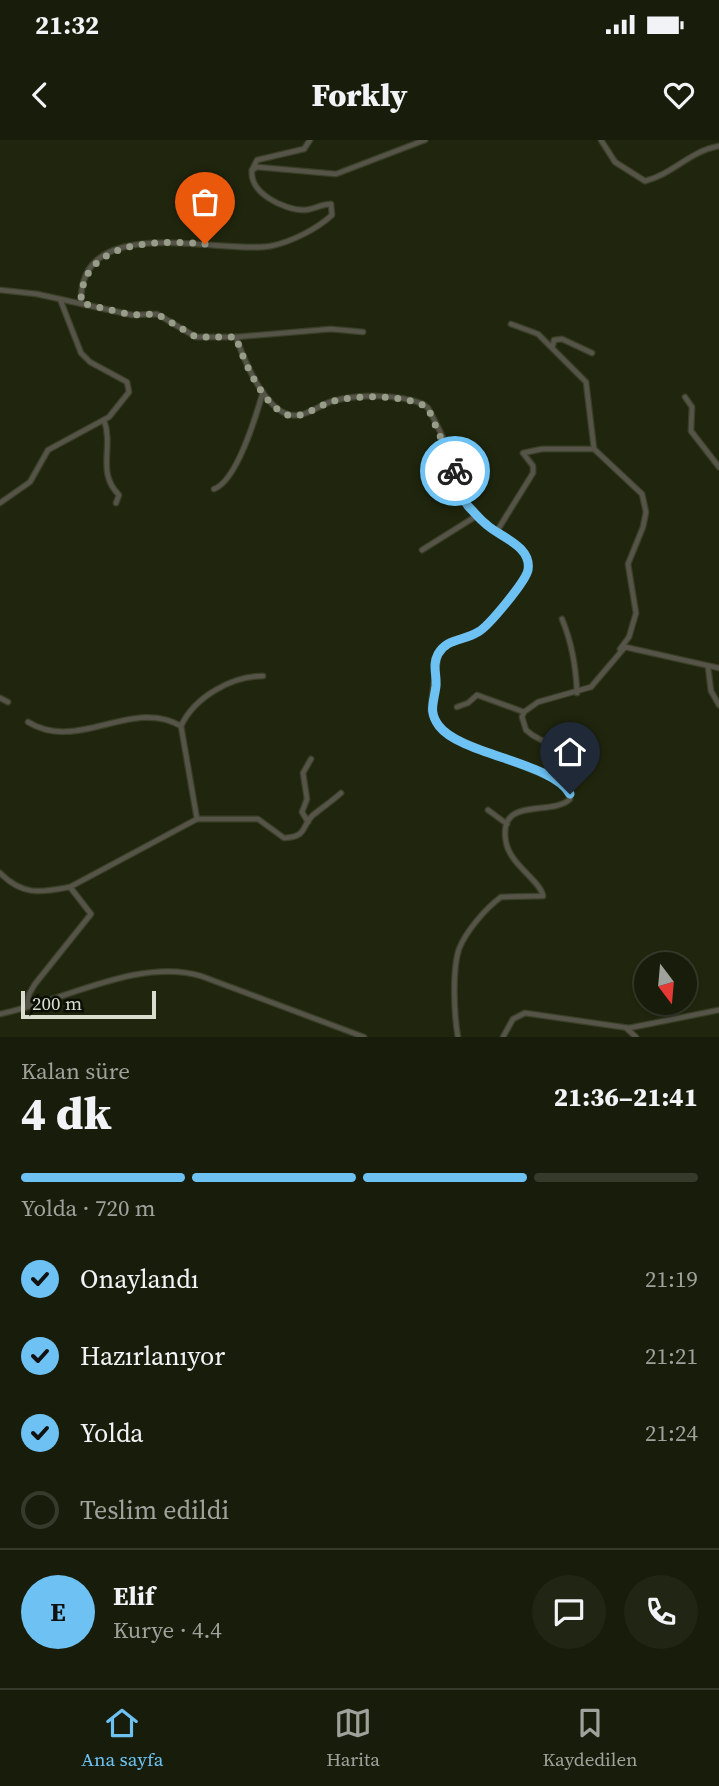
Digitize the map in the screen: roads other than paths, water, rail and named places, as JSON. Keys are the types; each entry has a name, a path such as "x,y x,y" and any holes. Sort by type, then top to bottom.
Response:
{"street":[{"path":"81,303 84,279 92,266 113,251 167,241 235,249 270,246 306,233 332,215 331,204 302,211 269,201 252,178 252,170 257,160 304,149 310,140"},
{"path":"252,170 262,166 336,174 425,140"},
{"path":"601,140 615,162 645,181 666,173 701,150 719,146"},
{"path":"0,290 59,298 132,315 157,314 196,337 236,337 331,329 363,332"},
{"path":"0,503 30,482 48,450 104,420 129,392 129,386 118,376 90,362 76,346 59,298"},
{"path":"511,324 538,334 586,382 594,449"},
{"path":"236,337 248,368 274,409 290,415 343,400 388,397 423,404 428,408 455,467 462,496 478,515 522,551 528,562 527,572 486,627 442,648 435,663 436,684 431,711 440,728 450,736 549,777 565,786 570,794 569,801 558,806 519,812 507,824 505,841 512,857 541,888 542,896 501,897 486,911 460,946 454,999 458,1037"},
{"path":"552,346 554,340 562,339 592,353"},
{"path":"214,489 223,486 235,467 263,391"},
{"path":"685,397 692,407 691,431 719,467"},
{"path":"104,420 108,442 105,470 107,481 119,495 116,503"},
{"path":"497,531 533,473 533,466 523,453 535,449 594,449 636,484 642,494 646,512 628,564 636,613 634,624 620,649 591,687 538,702 524,712"},
{"path":"422,550 478,515"},
{"path":"562,619 572,645 577,693"},
{"path":"620,649 633,647 719,668"},
{"path":"708,667 711,691 719,705"},
{"path":"197,819 181,726 185,717 227,682 236,683 244,678 263,676"},
{"path":"457,707 477,695 524,712"},
{"path":"0,698 8,702"},
{"path":"524,712 523,725 532,736 573,751 585,762 583,766 549,777"},
{"path":"28,722 55,733 99,727 144,716 166,717 181,726"},
{"path":"309,823 302,813 307,799 303,773 311,759"},
{"path":"0,873 12,883 41,893 70,887 197,819 258,819 284,838 298,835 341,793"},
{"path":"488,810 507,824"},
{"path":"27,1007 29,994 35,984 89,919 90,910 70,887"},
{"path":"0,1014 111,982 178,970 364,1037"},
{"path":"503,1037 513,1019 525,1013 625,1028 719,1010"},
{"path":"625,1028 636,1037"}]}
